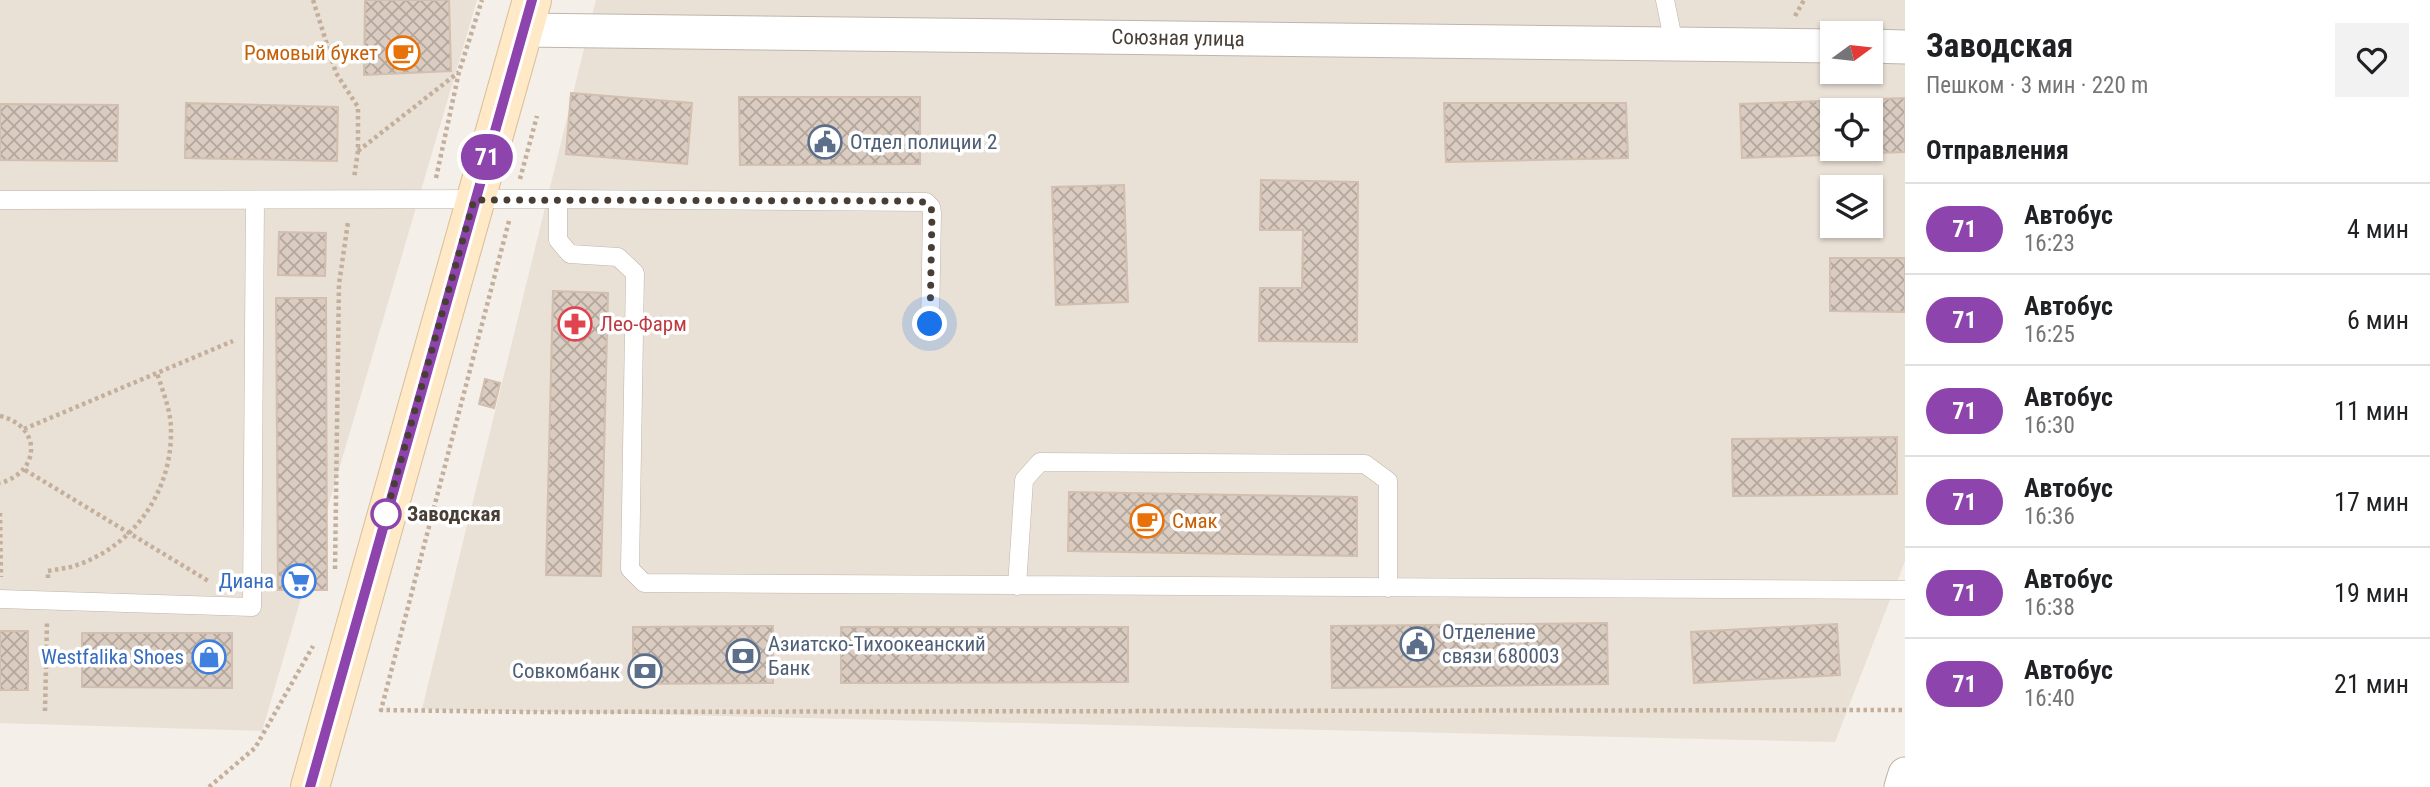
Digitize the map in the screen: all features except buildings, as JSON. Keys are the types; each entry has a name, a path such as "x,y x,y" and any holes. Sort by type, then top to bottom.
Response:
{"main road":[{"path":"310,787 528,15"}],"street":[{"name":"Союзная улица","path":"528,15 1820,46"},
{"path":"1883,46 1905,47"},
{"path":"1901,787 1905,774"}],"lane":[{"path":"1665,0 1674,44"},
{"path":"558,199 558,240 570,254 618,257 635,273 630,569 644,583 1905,590"},
{"path":"0,200 558,199 926,202 932,213 930,324"},
{"path":"1,599 252,607 255,201"},
{"path":"1017,586 1024,480 1040,462 1054,462 1365,464 1388,481 1388,588"}],"path":[{"path":"313,0 336,74 358,107 358,151 339,284 335,580"},
{"path":"358,151 459,72"},
{"path":"538,109 381,710 1905,710"},
{"path":"24,429 254,332"},
{"path":"45,711 48,571 87,561 106,552 130,534 149,511 162,486 170,458 172,429 167,400 157,373"},
{"path":"0,416 13,419 24,429 31,442 31,457 25,470 14,480 0,483"},
{"path":"25,470 252,607"},
{"path":"0,513 1,599"},
{"path":"209,787 255,748 316,641"}],"shaded area":[{"path":"0,0 477,0 262,731 0,723"},
{"path":"596,0 1905,0 1905,561 1835,742 422,709"}],"bus line":[{"name":"71","path":"310,787 532,0"}],"place":[{"name":"Ромовый букет","path":"403,53"},
{"name":"Отдел полиции 2","path":"825,142"},
{"name":"Лео-Фарм","path":"575,324"},
{"name":"Заводская","path":"386,514"},
{"name":"Смак","path":"1147,521"},
{"name":"Диана","path":"299,581"},
{"name":"Отделение связи 680003","path":"1417,644"},
{"name":"Азиатско-Тихоокеанский Банк","path":"743,656"},
{"name":"Westfalika Shoes","path":"209,657"},
{"name":"Совкомбанк","path":"645,671"}],"route":[{"path":"386,514 385,517 474,200 926,202 932,213 930,324"}]}
